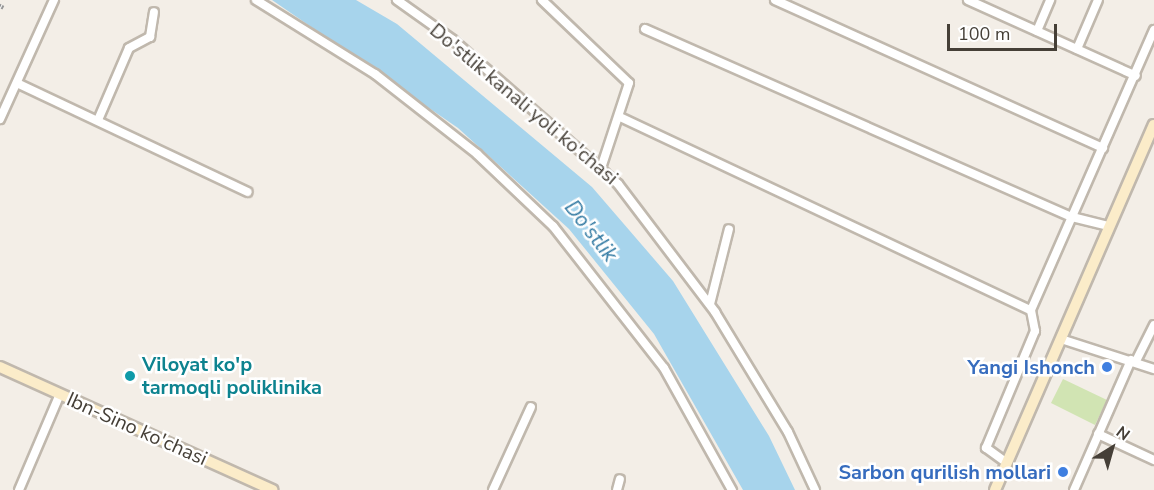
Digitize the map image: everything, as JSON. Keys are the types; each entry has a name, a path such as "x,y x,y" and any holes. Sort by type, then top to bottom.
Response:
{"main road":[{"path":"995,490 1154,124"},
{"name":"Ibn-Sino ko'chasi","path":"0,367 273,490"}],"street":[{"path":"0,119 54,0"},
{"path":"256,0 375,74 477,154 553,226 664,368 732,490"},
{"name":"Do'stlik kanali yoli ko'chasi","path":"397,0 453,40 601,168 710,305 788,432 815,490"},
{"path":"542,0 629,84 620,117 601,168"},
{"path":"775,0 1103,148"},
{"path":"968,0 1136,76"},
{"path":"1036,31 1050,0"},
{"path":"1077,49 1098,0"},
{"path":"98,120 129,48 150,38 154,12"},
{"path":"645,29 1072,217 1109,226"},
{"path":"1007,463 986,448 1035,331 1031,310 1136,76 1154,30"},
{"path":"16,82 248,192"},
{"path":"620,117 1031,310"},
{"path":"710,305 729,229"},
{"path":"1074,490 1133,360 1154,325"},
{"path":"1061,339 1133,360 1154,369"},
{"path":"19,490 60,394"},
{"path":"493,490 531,406"},
{"path":"1098,434 1154,460"},
{"path":"617,490 620,480"}],"green space":[{"path":"1063,379 1107,400 1095,425 1051,403"}],"water":[{"name":"Do'stlik","path":"272,0 356,0 397,24 592,187 673,281 769,436 795,490 743,490 654,334 569,229 458,128"}],"railway":[{"path":"0,8 2,4"}],"place":[{"name":"Yangi Ishonch","path":"1107,367"},
{"name":"Viloyat ko'p tarmoqli poliklinika","path":"130,376"},
{"name":"Sarbon qurilish mollari","path":"1063,472"}]}
